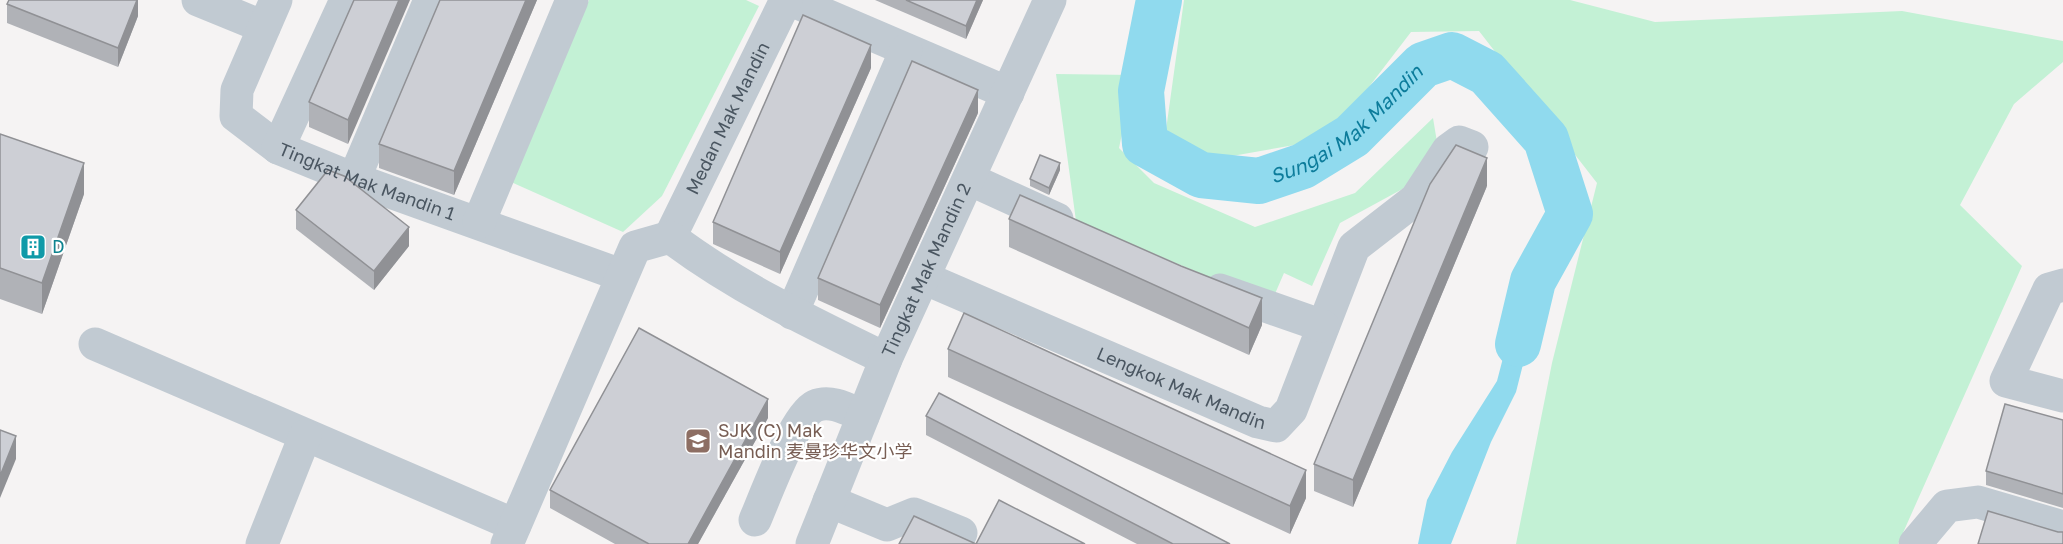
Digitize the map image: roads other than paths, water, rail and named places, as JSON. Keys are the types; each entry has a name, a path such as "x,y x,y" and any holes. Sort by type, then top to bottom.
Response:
{"street":[{"path":"198,0 270,13"},
{"path":"278,148 346,0"},
{"path":"354,179 430,0"},
{"path":"479,222 572,0"},
{"path":"789,0 1008,93"},
{"name":"Medan Mak Mandin","path":"670,237 789,0"},
{"name":"Tingkat Mak Mandin 2","path":"812,544 886,359 1050,0"},
{"name":"Tingkat Mak Mandin 1","path":"270,13 237,90 236,116 278,148 354,179 479,222 621,275"},
{"path":"792,313 906,50"},
{"name":"Lengkok Mak Mandin","path":"924,278 1258,422 1276,426 1291,410 1354,247 1416,199 1448,150 1459,142 1472,147"},
{"path":"969,178 1084,231"},
{"path":"95,344 305,435 511,535 635,247 670,237 705,263 792,313 886,359"},
{"path":"1189,278 1272,310 1323,326"},
{"path":"2063,285 2049,290 2006,381 2063,396"},
{"path":"755,520 801,418 815,406 835,404 863,416"},
{"path":"262,544 305,435"},
{"path":"829,501 883,535 914,514 961,533"},
{"path":"1915,544 1947,506 1978,502 2063,527"}],"water":[{"path":"1533,281 1536,313 1516,392 1491,442 1451,544 1418,544 1427,500 1452,452 1497,381 1516,308"}],"waterway":[{"name":"Sungai Mak Mandin","path":"1159,0 1141,91 1145,144 1201,175 1259,181 1303,166 1352,136 1423,65 1452,55 1487,73 1546,139 1570,214 1533,281 1518,344"}],"place":[{"name":"D","path":"33,247"},
{"name":"SJK (C) Mak Mandin 麦曼珍华文小学","path":"698,441"}]}
